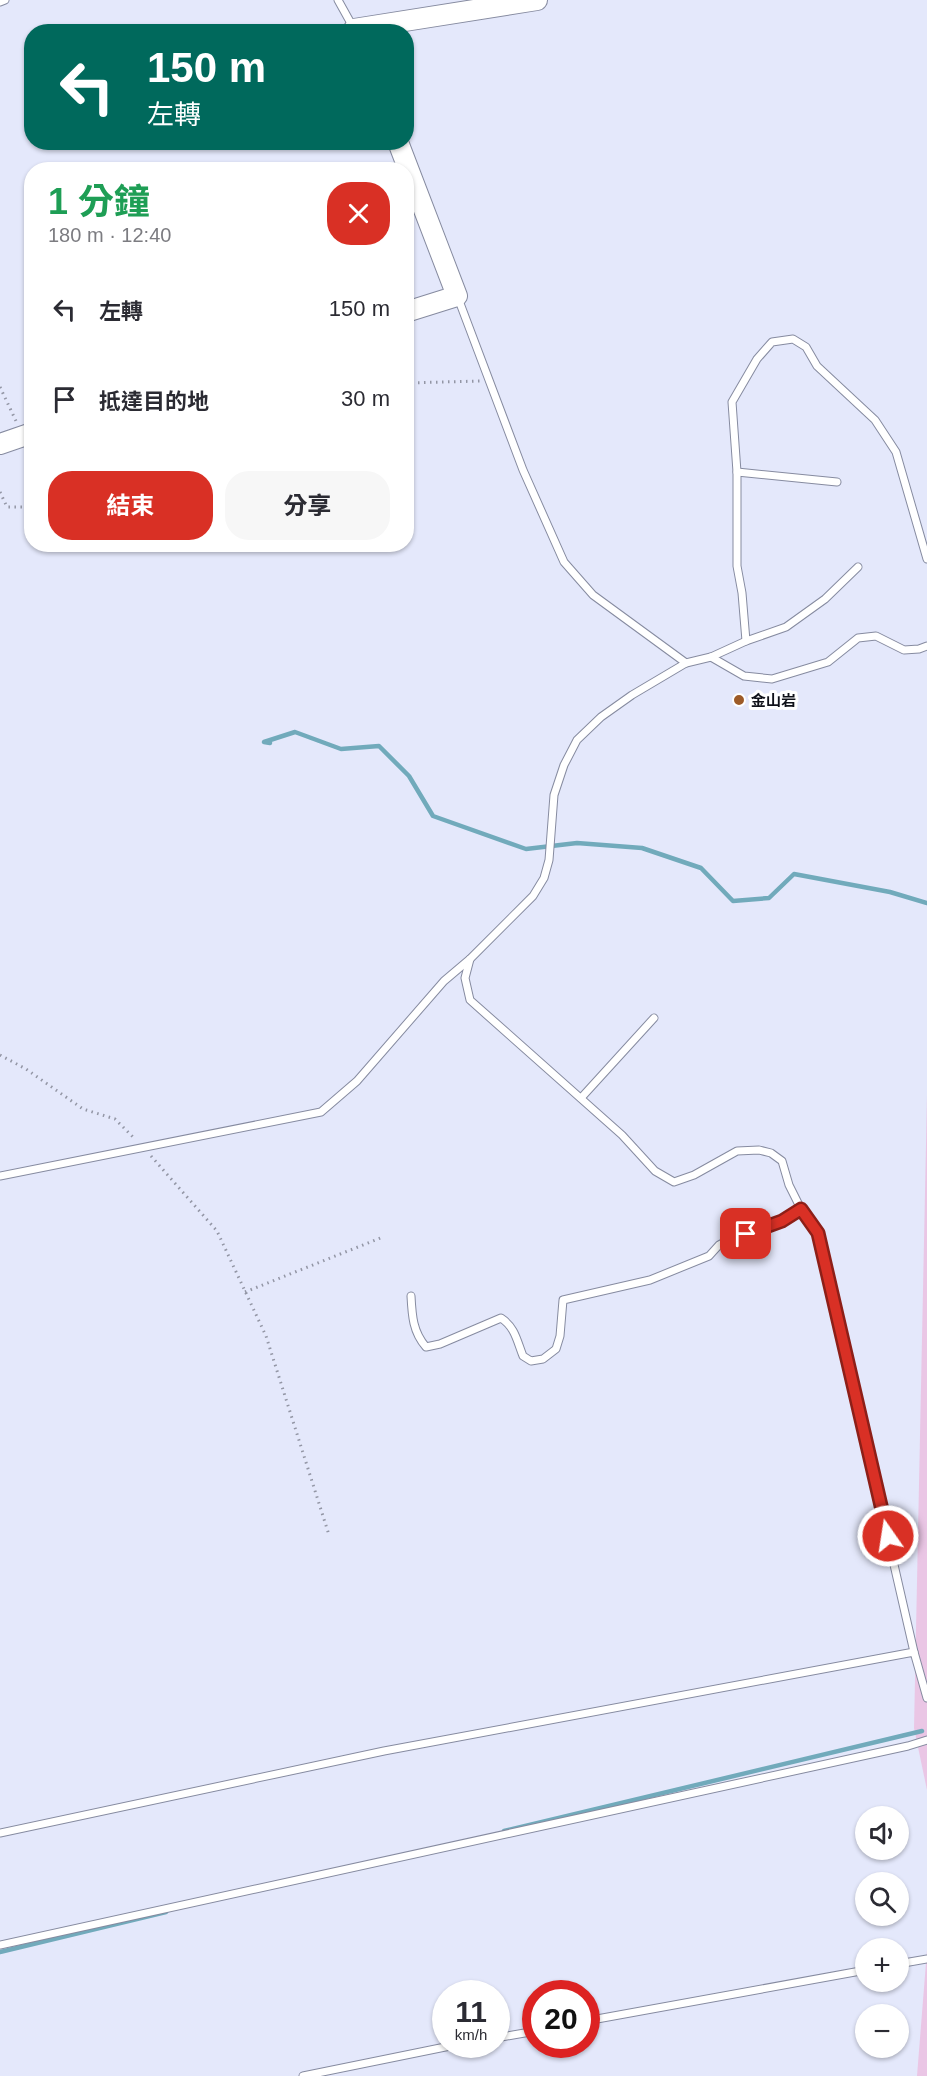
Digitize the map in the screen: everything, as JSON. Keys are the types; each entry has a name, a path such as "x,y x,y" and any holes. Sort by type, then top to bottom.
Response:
{"street":[{"path":"391,24 537,0"},
{"path":"414,184 457,296 414,309"},
{"path":"0,444 24,436"}],"lane":[{"path":"0,2 5,0"},
{"path":"338,0 351,24"},
{"path":"457,296 524,470 564,562 592,595 686,663"},
{"path":"746,641 742,594 736,566 737,472 732,402 757,359 772,342 793,339 806,347 818,366 875,420 896,452 927,559"},
{"path":"737,472 837,483"},
{"path":"0,1176 321,1112 357,1081 444,981 470,959 532,896 544,878 549,860 554,795 564,765 577,740 601,717 632,695 686,663 711,657 746,641 786,627 825,599 858,567"},
{"path":"711,657 744,676 772,679 828,662 858,638 876,636 904,650 927,646"},
{"path":"470,959 465,978 470,1000 622,1135 655,1171 674,1182 694,1175 737,1150 759,1150 782,1161 789,1185 801,1209 818,1233 914,1652 927,1698"},
{"path":"581,1098 654,1018"},
{"path":"411,1296 412,1318 417,1338 426,1347 440,1344 501,1318 510,1323 522,1356 531,1361 543,1359 556,1349 560,1336 563,1300 650,1280 709,1256 719,1245 730,1239 782,1221 801,1209"},
{"path":"0,1833 384,1751 914,1652"},
{"path":"0,1945 927,1740"},
{"path":"909,1962 927,1959"},
{"path":"600,2018 855,1972"},
{"path":"303,2076 432,2050"}],"path":[{"path":"414,383 490,380"},
{"path":"0,387 24,430"},
{"path":"0,492 7,507 24,507"},
{"path":"0,1055 26,1069 83,1109 115,1119 143,1147 217,1231 266,1336 329,1535"},
{"path":"245,1292 383,1237"}],"shaded area":[{"path":"927,1095 927,1790 914,1728"},
{"path":"927,1950 927,2076 917,2076"}],"waterway":[{"path":"270,743 264,742 295,732 341,749 379,746 409,776 433,816 526,849 577,843 642,848 701,868 733,901 769,898 794,874 890,892 927,903"},
{"path":"504,1831 922,1731"},
{"path":"0,1952 166,1912"}],"place":[{"name":"金山岩","path":"739,700"}],"route":[{"path":"746,1234 782,1221 801,1209 818,1233 888,1536"}]}
